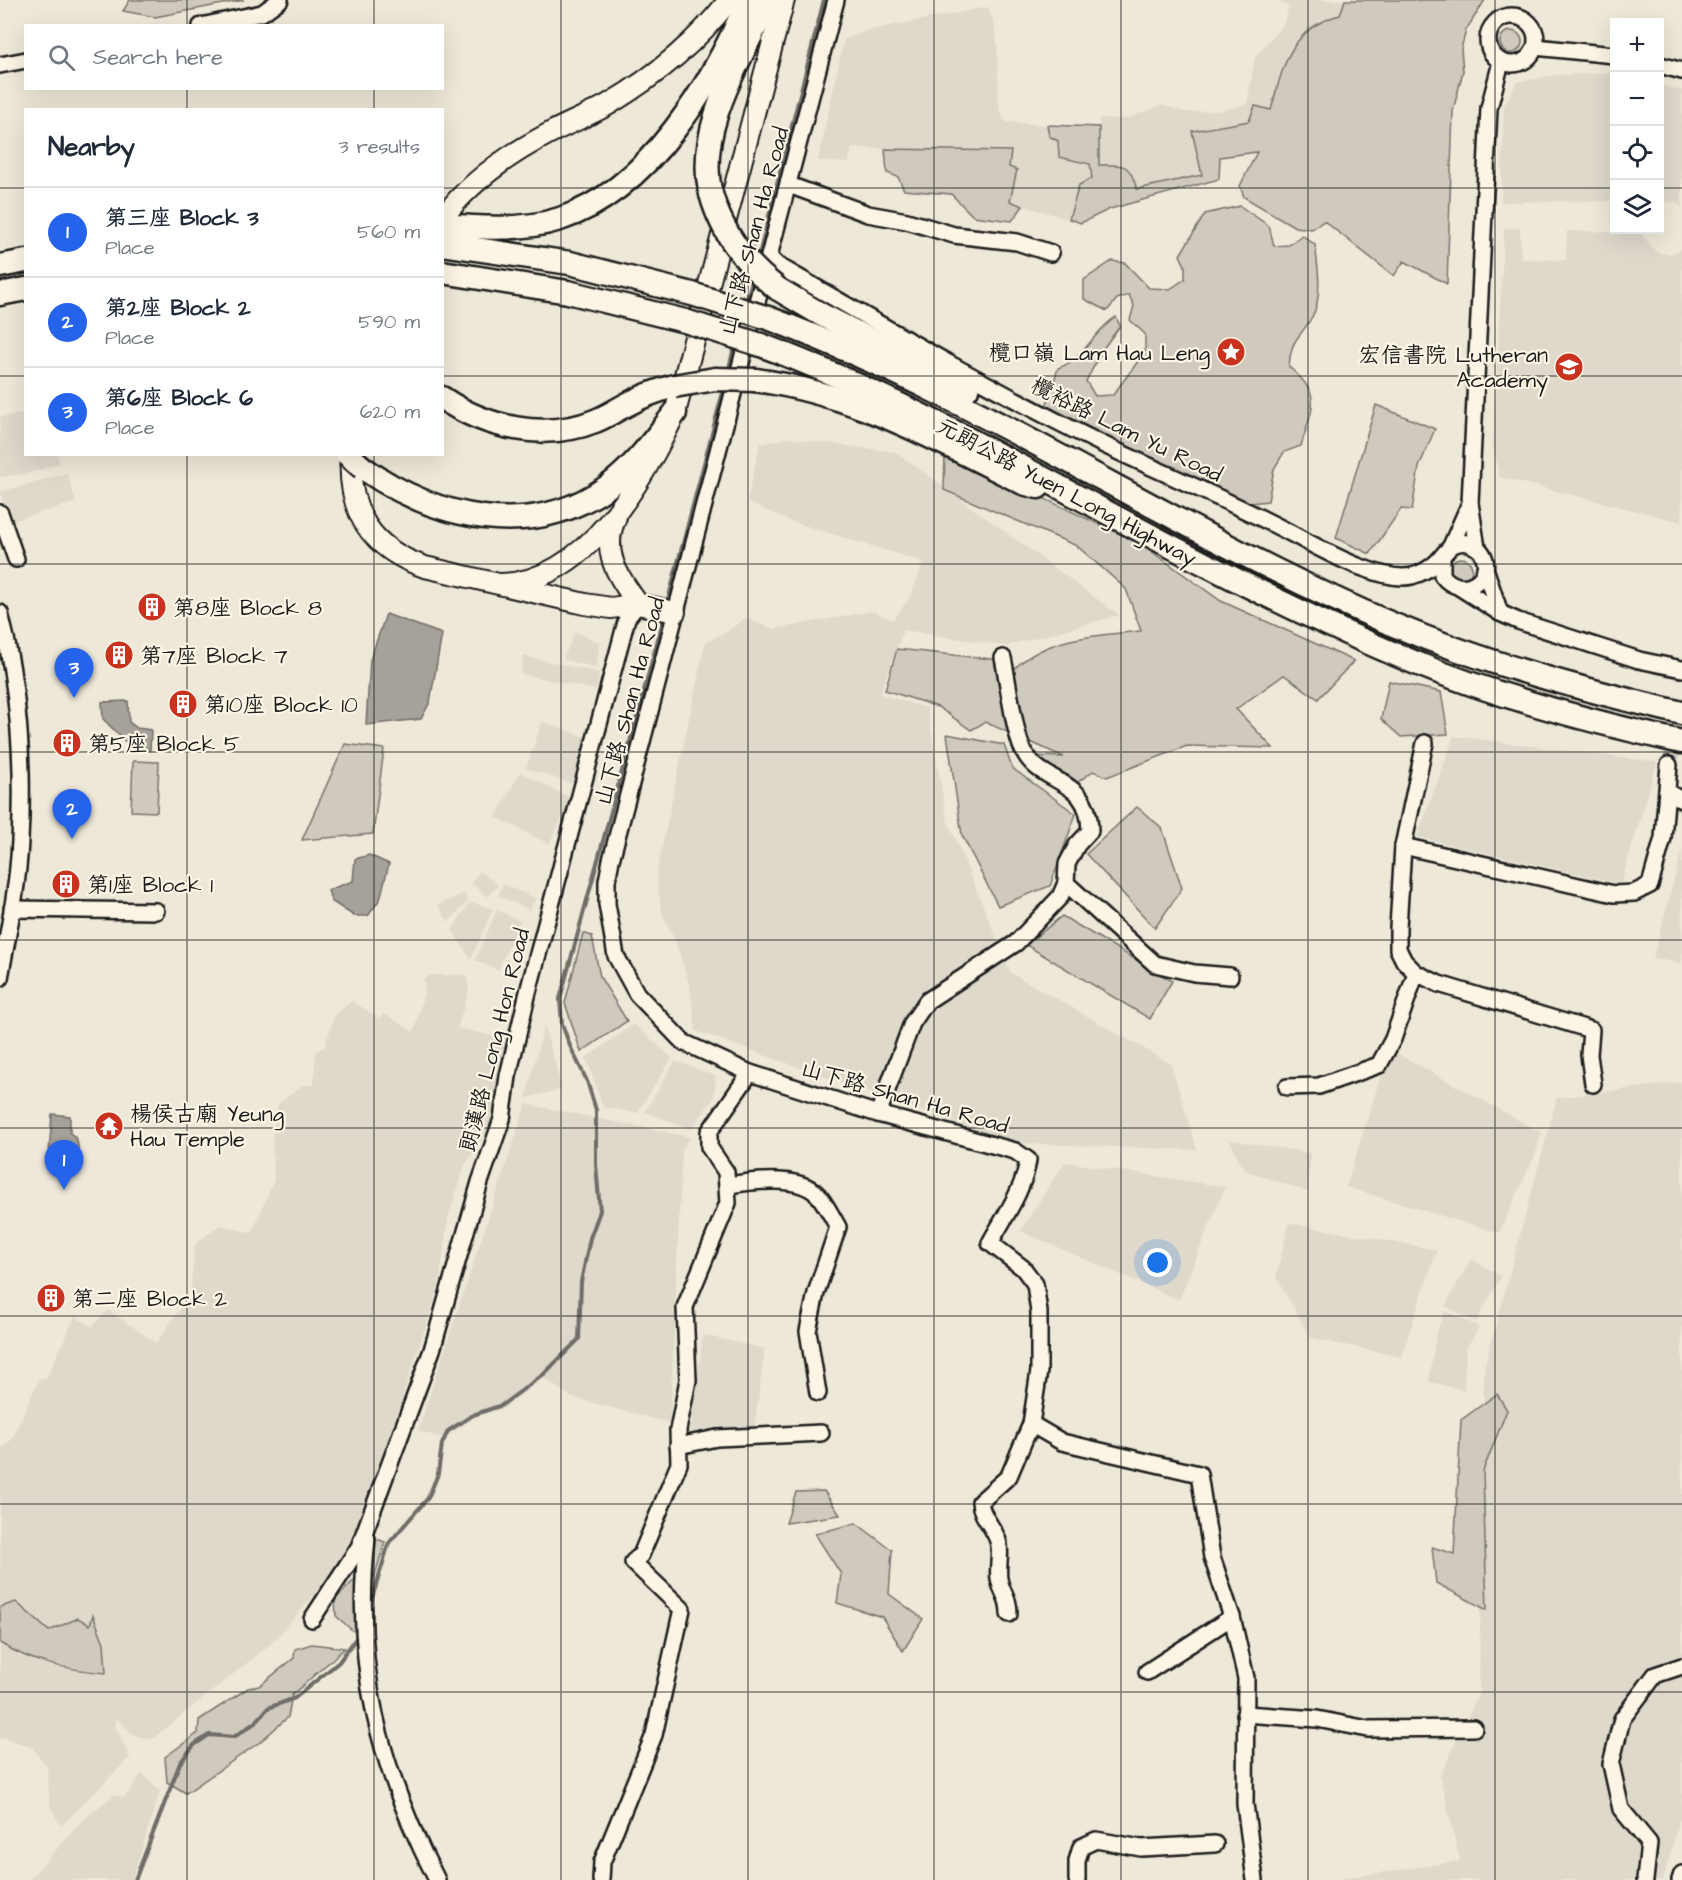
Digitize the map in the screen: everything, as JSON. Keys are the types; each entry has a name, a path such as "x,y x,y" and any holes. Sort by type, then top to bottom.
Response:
{"highway":[{"path":"454,238 558,220 586,208 618,188 649,159 686,111 728,43 748,0"},
{"path":"768,0 727,90 714,126 708,171 711,194 719,219 733,243 751,265 778,289 822,315 989,400 1080,465"},
{"name":"元朗公路 Yuen Long Highway","path":"454,238 570,263 692,294 768,318 837,344 921,382 1267,565 1393,625 1567,686 1682,713"},
{"path":"0,266 24,261"},
{"name":"元朗公路 Yuen Long Highway","path":"444,272 568,292 685,321 760,345 878,393 1094,504 1212,568 1417,664 1520,700 1682,742"},
{"path":"444,399 465,412 516,429 553,431 594,422 632,401 675,386 715,379 755,380 814,390 861,405 1023,483 1094,504"},
{"path":"353,459 405,494 445,510 487,518 532,517 579,503 608,487 633,465 675,413"}],"main road":[{"path":"444,217 465,192 494,167 547,134 607,105 674,59 729,0"},
{"path":"643,605 616,573 611,559 609,541 613,523 623,502 661,443 675,413 784,0"},
{"path":"353,459 350,478 356,508 365,524 386,548 425,567 612,608 643,605 672,612"},
{"path":"501,584 527,582 556,570 588,543 623,502"}],"street":[{"path":"210,24 262,13 280,0"},
{"name":"山下路 Shan Ha Road","path":"836,0 771,258 672,612 611,860 607,881 610,934 616,956 637,994 683,1041 750,1073 878,1114 1015,1151 1028,1160 1018,1193 990,1243 1023,1268 1035,1284 1039,1371 1031,1424"},
{"path":"1511,8 1530,24 1536,36 1535,47 1531,55 1520,63 1501,62 1492,54 1487,37 1495,22 1511,8"},
{"path":"1535,47 1610,56"},
{"path":"0,65 24,60"},
{"path":"1500,613 1485,568 1485,561 1477,548 1470,503 1489,108 1501,62"},
{"path":"1664,66 1682,71"},
{"path":"789,185 868,214 907,220 954,235 1017,242 1051,253"},
{"name":"欖裕路 Lam Yu Road","path":"771,258 777,265 981,382 1098,442 1267,520 1345,562 1390,575 1411,576 1434,565 1446,551"},
{"path":"1470,503 1446,551 1442,575 1452,585 1500,613 1639,660 1682,669"},
{"path":"0,513 16,559"},
{"path":"1446,551 1464,543 1477,548"},
{"path":"1459,587 1473,585 1485,568"},
{"name":"朗漢路 Long Hon Road","path":"312,1619 359,1547 432,1350 480,1182 502,1119 508,1076 528,992 627,618 643,605"},
{"path":"0,613 14,689 21,771 20,842 0,978"},
{"path":"878,1114 912,1023 927,1001 1016,943 1060,897 1066,883 1067,864 1077,845 1090,831 1090,813 1083,799 1070,787 1034,765 1022,749 1004,658"},
{"path":"1425,743 1403,846 1398,949 1404,961 1416,973 1439,984 1591,1029 1589,1055 1593,1084"},
{"path":"1403,846 1614,894 1634,893 1650,885 1663,838 1669,765"},
{"path":"1667,792 1682,800"},
{"path":"1066,883 1155,964 1194,973 1230,976"},
{"path":"7,919 156,911"},
{"path":"1287,1087 1319,1086 1379,1065 1393,1039 1416,973"},
{"path":"601,1880 602,1862 654,1735 682,1609 633,1562 641,1555 679,1464 678,1430 688,1380 685,1307 728,1203 729,1185 726,1172 709,1147 709,1132 750,1073"},
{"path":"729,1185 758,1180 790,1182 818,1194 838,1227 816,1293 808,1331 819,1393"},
{"path":"1009,1614 1009,1599 1002,1592 999,1578 998,1540 982,1513 980,1502 1009,1476 1031,1424 1062,1442 1200,1474 1212,1557 1232,1617 1246,1678 1245,1804 1256,1880"},
{"path":"678,1446 717,1438 821,1433"},
{"name":"朗漢路 Long Hon Road","path":"369,1519 363,1582 371,1700 383,1754 408,1822 437,1880"},
{"path":"1147,1672 1232,1617"},
{"path":"1645,1880 1649,1843 1621,1809 1611,1764 1622,1719 1655,1675 1682,1666"},
{"path":"1245,1714 1317,1719 1368,1729 1474,1728"},
{"path":"1077,1880 1077,1861 1081,1847 1096,1840 1141,1848 1215,1844"},
{"path":"1680,1880 1682,1874"}],"shaded area":[{"path":"130,0 244,0 155,17 123,11"},
{"path":"1276,0 1345,0 1340,15 1319,20 1279,76 1271,110 1249,121 1230,125 1202,175 1137,189 1099,165 1099,118 1125,119 1162,105 1184,112 1219,111 1247,104 1255,57 1283,25 1289,6"},
{"path":"1345,0 1485,0 1466,30 1461,49 1463,71 1453,111 1447,284 1404,261 1394,276 1324,221 1312,229 1295,227 1244,197 1240,186 1257,152 1220,157 1219,179 1110,209 1081,223 1069,219 1079,185 1092,178 1090,164 1059,157 1058,141 1049,136 1047,125 1099,127 1099,165 1125,167 1131,174 1137,189 1202,175 1192,131 1249,121 1255,106 1271,110 1285,64 1299,39 1323,21 1340,15"},
{"path":"988,7 997,42 999,109 1006,122 1047,125 1049,136 1090,164 1092,178 1079,185 1069,219 1010,202 1017,170 1008,168 1010,151 852,148 848,163 818,161 844,40 865,31"},
{"path":"1511,31 1519,34 1522,42 1519,50 1511,53 1503,50 1500,42 1503,34"},
{"path":"1610,73 1610,201 1501,202 1504,106 1517,82 1557,75"},
{"path":"1664,86 1682,91 1682,207 1676,203 1664,202"},
{"path":"885,149 1011,151 1009,167 1017,170 1010,201 1023,206 1012,221 973,216 951,194 904,190 898,177 887,173"},
{"path":"1240,206 1269,226 1274,246 1289,245 1302,235 1315,245 1319,281 1315,309 1307,325 1296,339 1289,367 1300,377 1311,394 1309,421 1301,446 1284,452 1274,469 1268,501 1250,503 1101,436 1046,407 1058,368 1075,359 1116,317 1120,326 1105,346 1086,381 1095,396 1113,395 1145,352 1145,334 1130,320 1134,306 1129,295 1117,299 1107,311 1084,299 1084,280 1112,261 1125,263 1149,288 1170,289 1185,279 1185,266 1180,255 1205,214"},
{"name":"宏信書院 Lutheran Academy","path":"1504,228 1520,228 1521,259 1566,260 1567,231 1641,234 1657,253 1669,254 1682,249 1682,522 1499,477 1493,445"},
{"path":"1376,405 1435,429 1419,467 1412,510 1401,509 1370,554 1336,538"},
{"path":"24,413 24,456 57,456 60,463 30,473 0,477 0,417"},
{"path":"787,438 896,452 1119,615 1006,646 903,630 880,694 927,708 947,819 1011,973 1171,1064 1197,1150 1014,1143 696,1031 690,987 676,943 662,913 656,876 705,643 728,631 745,618 774,629 873,611 893,620 911,596 923,562 790,521 747,502 760,444"},
{"path":"945,452 1141,544 1221,601 1354,661 1318,699 1284,675 1236,709 1273,748 1187,746 1107,777 1093,771 1074,785 1033,756 1064,757 985,722 971,730 938,707 885,690 897,649 1010,661 1010,673 1023,661 1054,645 1088,637 1141,631 1126,589 1077,546 944,490"},
{"path":"67,473 76,502 9,522 0,492"},
{"path":"1461,558 1469,561 1472,569 1469,577 1461,580 1453,577 1450,569 1453,561"},
{"path":"386,614 442,634 430,702 421,719 366,725 370,660"},
{"path":"575,632 599,642 597,668 563,659"},
{"path":"524,656 600,673 596,690 521,674"},
{"path":"1389,681 1441,692 1448,734 1401,737 1381,719"},
{"path":"128,701 129,722 137,728 151,730 150,750 134,750 103,719 102,702"},
{"path":"542,722 589,738 573,784 526,768"},
{"path":"947,734 1004,745 1012,768 1076,814 1050,886 998,906 962,835"},
{"path":"1454,736 1657,762 1621,884 1417,837"},
{"path":"345,744 384,749 373,834 302,840"},
{"path":"133,761 159,762 157,812 131,811"},
{"path":"520,772 572,799 549,844 496,817"},
{"path":"1137,807 1162,828 1182,888 1155,928 1086,854"},
{"path":"1682,850 1682,964 1653,958"},
{"path":"369,855 389,864 380,899 368,916 354,916 331,901 328,890 353,881 355,859"},
{"path":"480,871 498,885 488,897 471,883"},
{"path":"503,884 535,898 530,910 498,896"},
{"path":"464,893 468,902 448,922 438,905"},
{"path":"470,902 493,909 471,959 452,930"},
{"path":"497,910 520,921 498,970 475,960"},
{"path":"1062,916 1172,981 1150,1019 1026,945"},
{"path":"583,933 592,936 600,977 627,1021 581,1052 565,1003"},
{"path":"431,975 467,975 469,991 457,1028 507,1039 491,1125 464,1167 448,1218 439,1286 356,1537 335,1572 271,1644 152,1739 135,1736 116,1718 115,1726 130,1757 61,1826 50,1806 47,1767 32,1747 2,1737 0,1740 0,1643 20,1656 63,1669 106,1673 92,1616 90,1625 78,1618 49,1631 16,1602 0,1607 0,1450 12,1439 39,1379 46,1379 75,1316 92,1327 108,1310 156,1343 190,1295 195,1244 220,1225 252,1233 274,1180 272,1138 278,1104 303,1085 314,1085 316,1051 325,1047 334,1016 352,1001 379,1018 385,1014 414,1032 425,989 424,979"},
{"path":"634,1024 672,1058 637,1113 603,1107 586,1058"},
{"path":"544,1025 562,1089 526,1098"},
{"path":"1389,1049 1542,1133 1535,1155 1499,1233 1346,1187"},
{"path":"675,1061 716,1076 714,1098 691,1129 645,1112"},
{"path":"1682,1082 1682,1811 1663,1880 1332,1880 1460,1861 1440,1776 1479,1693 1484,1369 1557,1098"},
{"path":"526,1104 690,1137 682,1150 670,1423 571,1397 543,1378 504,1408 476,1416 444,1438 418,1431"},
{"path":"52,1114 70,1116 70,1133 77,1140 78,1146 78,1149 71,1155 49,1153"},
{"path":"1230,1140 1310,1153 1308,1192 1247,1171 1240,1163"},
{"path":"1065,1162 1225,1187 1179,1300 1020,1231"},
{"path":"1289,1223 1437,1250 1401,1357 1311,1338 1276,1277"},
{"path":"1471,1259 1501,1276 1476,1322 1445,1306"},
{"path":"1445,1311 1479,1327 1466,1349 1464,1390 1429,1382 1436,1333"},
{"path":"703,1335 765,1349 754,1429 690,1435"},
{"path":"1497,1394 1507,1410 1483,1471 1487,1610 1436,1583 1432,1547 1454,1554 1461,1420"},
{"path":"824,1491 840,1515 786,1523 796,1492"},
{"path":"856,1523 892,1550 889,1594 923,1619 903,1651 882,1617 837,1603 841,1574 815,1534"},
{"path":"371,1537 385,1542 362,1618 353,1631 336,1616 335,1600 357,1577 357,1565"},
{"path":"16,1602 49,1631 78,1618 90,1625 93,1615 104,1643 106,1673 78,1670 38,1661 0,1643 0,1607"},
{"path":"312,1644 345,1648 292,1695 288,1717 260,1742 186,1793 167,1782 165,1757 198,1733 199,1720 248,1688 259,1686 294,1658 295,1649"},
{"path":"142,1773 160,1791 132,1880 29,1880 80,1823 113,1795 125,1797"}],"waterway":[{"path":"758,259 824,0"},
{"path":"746,302 753,278"},
{"path":"728,372 735,344"},
{"path":"667,604 724,388"},
{"path":"370,1605 389,1543 428,1498 438,1474 442,1444 448,1431 473,1415 502,1405 544,1374 579,1339 581,1282 590,1238 600,1211 596,1165 596,1110 587,1081 562,1024 560,999 664,617"},
{"path":"135,1880 180,1763 194,1745 209,1735 234,1737 256,1722 268,1708 295,1698 339,1662 359,1634"}],"tunnel":[{"path":"1669,765 1682,713"}],"place":[{"name":"欖口嶺 Lam Hau Leng","path":"1231,352"},
{"name":"宏信書院 Lutheran Academy","path":"1569,367"},
{"name":"第8座 Block 8","path":"152,607"},
{"name":"第7座 Block 7","path":"119,655"},
{"name":"第6座 Block 6","path":"74,698"},
{"name":"第10座 Block 10","path":"183,704"},
{"name":"第5座 Block 5","path":"67,743"},
{"name":"第2座 Block 2","path":"72,839"},
{"name":"第1座 Block 1","path":"66,884"},
{"name":"楊侯古廟 Yeung Hau Temple","path":"109,1126"},
{"name":"第三座 Block 3","path":"64,1190"},
{"name":"第二座 Block 2","path":"51,1298"}]}
